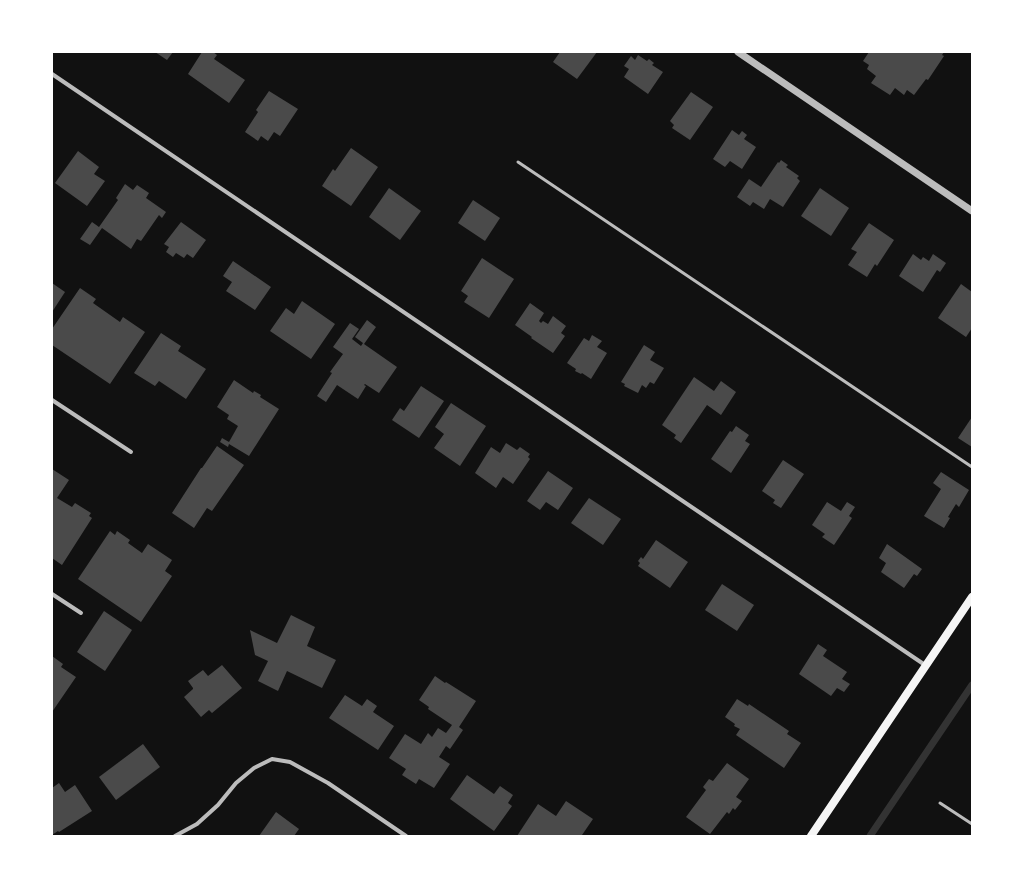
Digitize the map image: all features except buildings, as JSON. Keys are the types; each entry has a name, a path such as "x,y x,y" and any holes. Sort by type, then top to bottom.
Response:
{"main road":[{"path":"811,836 972,597"}],"street":[{"path":"738,52 972,211"},
{"path":"52,74 925,665"},
{"path":"52,400 131,452"},
{"path":"52,594 81,613"},
{"path":"175,836 197,824 218,805 236,783 254,768 272,759 290,762 321,780 406,836"}],"lane":[{"path":"518,162 972,467"},
{"path":"940,802 972,824"}],"waterway":[{"path":"870,836 972,685"}]}
